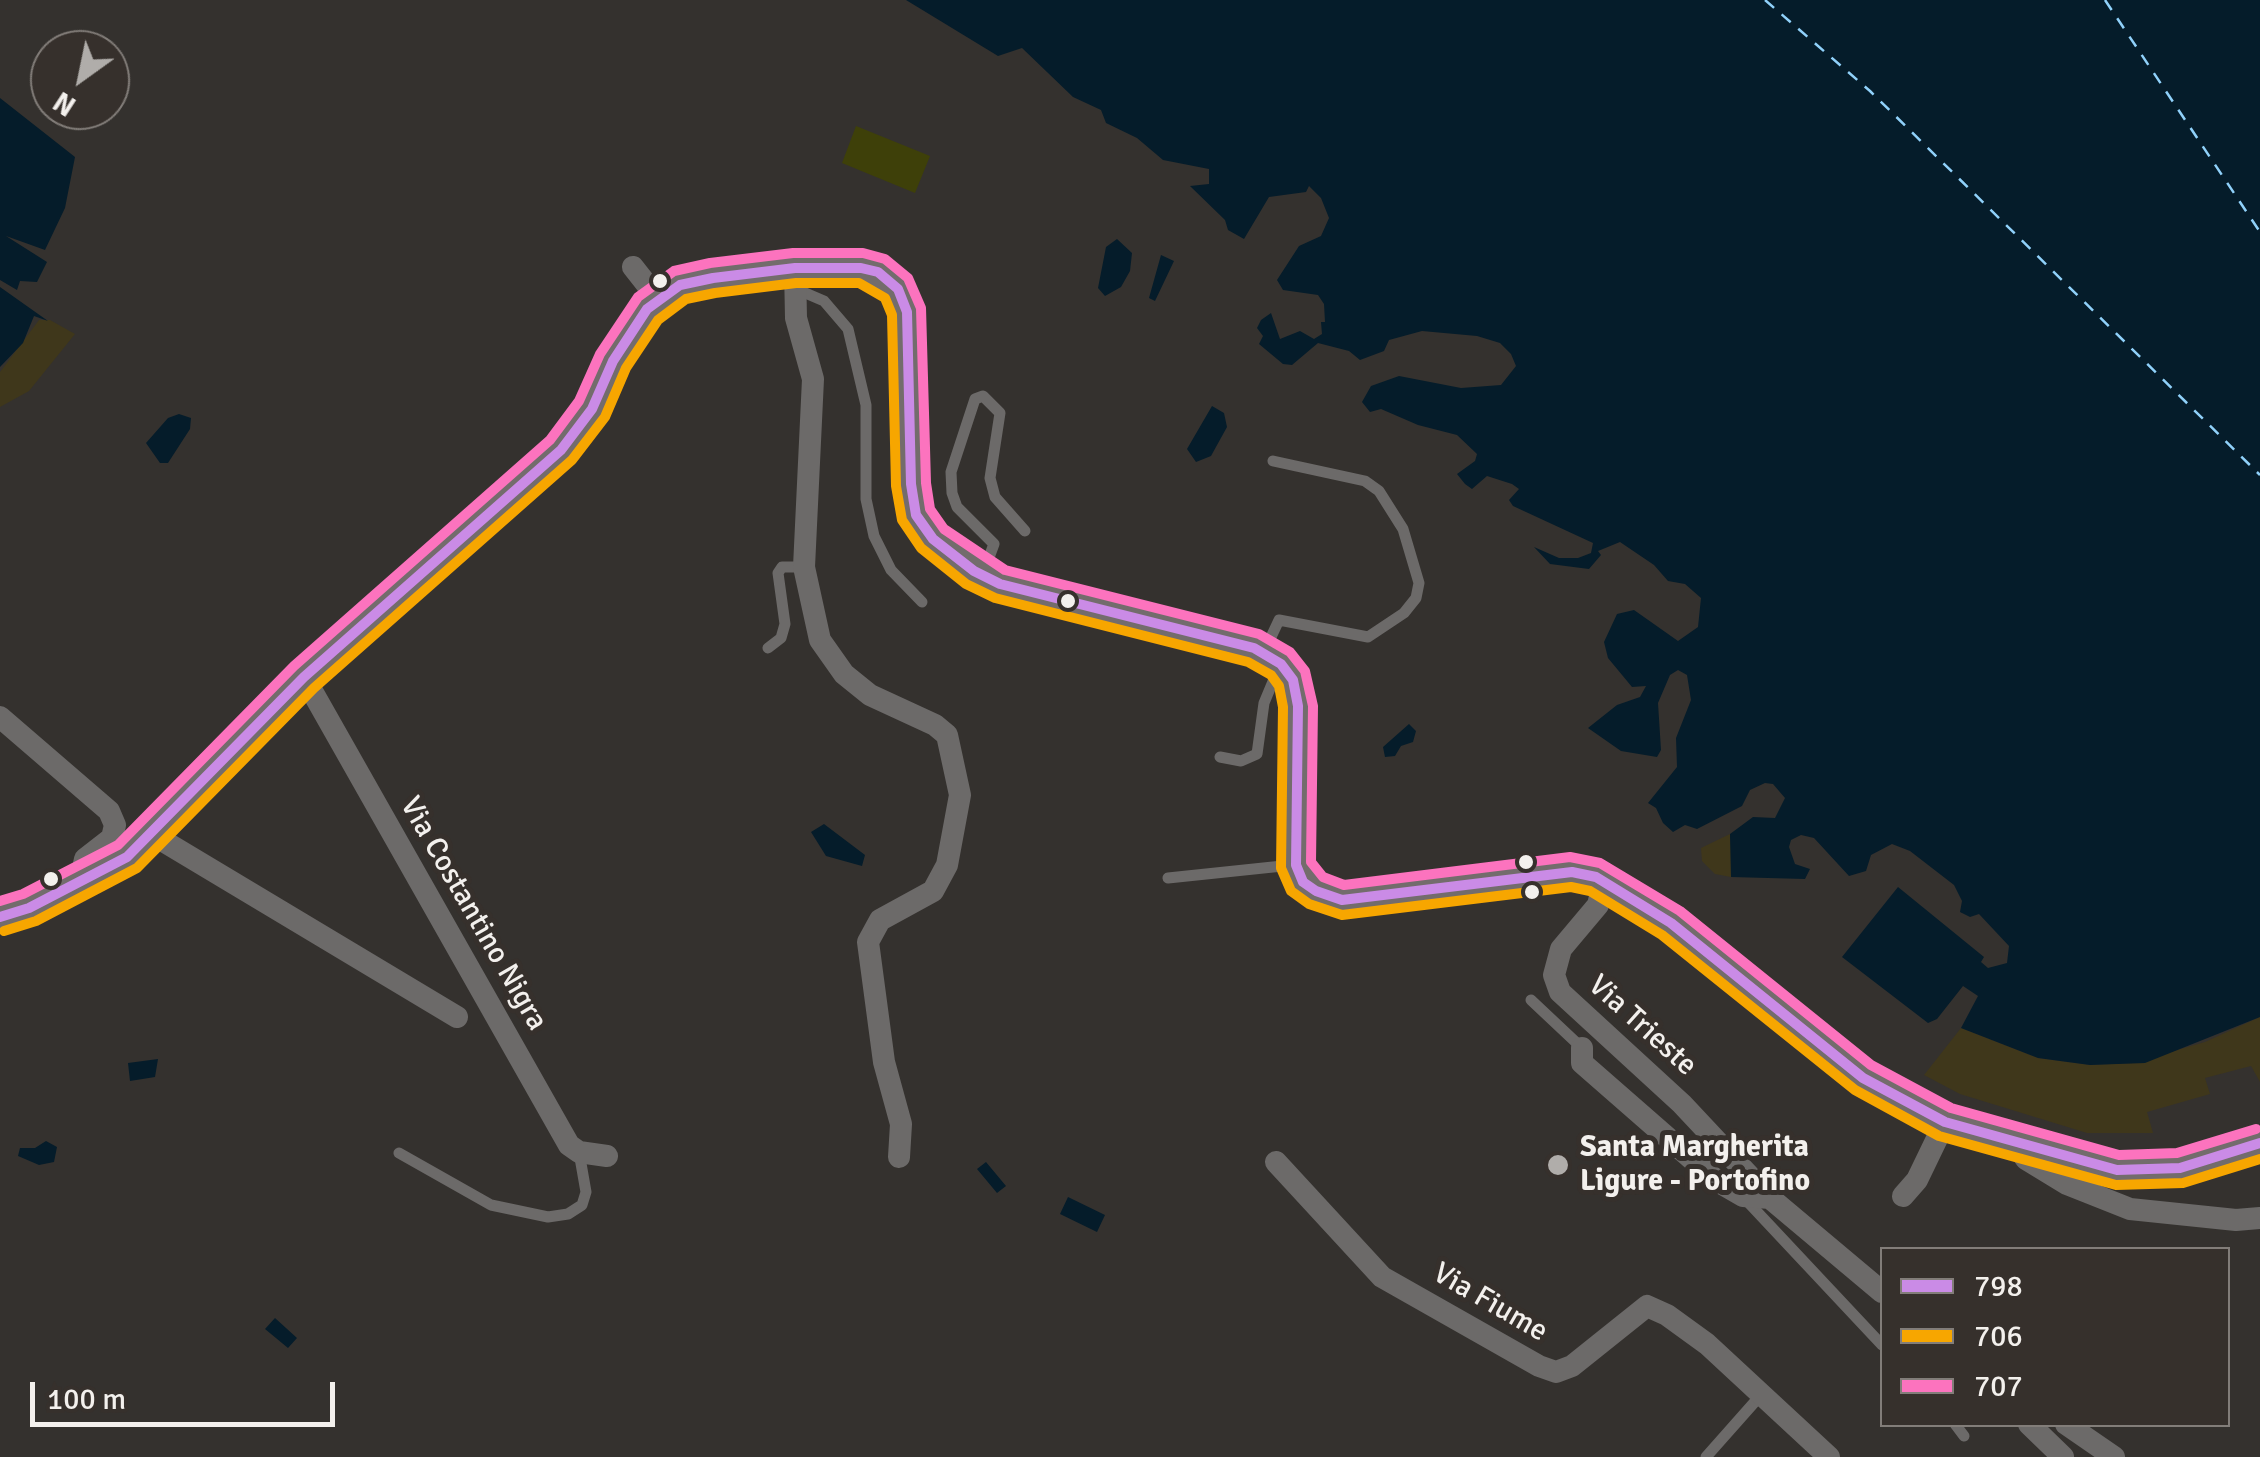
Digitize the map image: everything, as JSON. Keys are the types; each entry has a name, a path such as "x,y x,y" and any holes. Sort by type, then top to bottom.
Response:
{"main road":[{"path":"0,917 127,857 208,769 304,677 561,450 592,409 613,361 647,309 680,285 795,279 834,266 878,272 898,290 911,332 911,484 916,515 933,539 982,575 1057,601 1272,658 1293,680 1298,706 1296,865 1303,882 1342,900 1572,872 1604,880 1671,922 1863,1078 1945,1122 2117,1170 2153,1172 2260,1143"}],"street":[{"path":"633,267 660,300"},
{"path":"795,279 796,318 813,379 804,567 810,610 827,654 870,695 935,725 947,735 955,758 960,796 944,873 922,900 880,920 868,942 884,1062 900,1124 899,1157"},
{"name":"Via Costantino Nigra","path":"304,677 569,1145 579,1152"},
{"path":"0,717 110,811 112,838 85,859 80,882"},
{"path":"150,833 457,1017"},
{"name":"Via Trieste","path":"1604,880 1598,905 1560,949 1554,976 1560,992 1682,1104 1770,1198 1880,1290"},
{"path":"1582,1048 1582,1063 1717,1180 1743,1196 1770,1198"},
{"path":"1902,1196 1917,1180 1945,1122"},
{"path":"2015,1143 2026,1159 2067,1184 2130,1209 2236,1220 2260,1218"},
{"path":"579,1152 608,1156"},
{"name":"Via Fiume","path":"1276,1162 1382,1277 1539,1366 1556,1372 1572,1366 1647,1306 1708,1344 1829,1457"},
{"path":"2032,1427 2062,1457"},
{"path":"2070,1427 2114,1457"}],"lane":[{"path":"795,279 824,301 848,330 866,406 866,499 874,536 891,570 922,602"},
{"path":"982,575 994,544 956,507 951,472 974,398 983,396 1000,413 990,478 995,497 1025,531"},
{"path":"1220,758 1241,761 1257,754 1279,620 1368,637 1404,613 1416,598 1419,583 1403,529 1379,490 1364,481 1274,461"},
{"path":"768,648 781,638 785,624 778,573 782,567 804,567"},
{"path":"1168,878 1296,865"},
{"path":"1530,1000 1582,1048"},
{"path":"399,1153 491,1205 548,1217 568,1214 582,1205 586,1192 579,1152"},
{"path":"1743,1196 1880,1343"},
{"path":"1706,1457 1760,1396"},
{"path":"1957,1427 1964,1436"}],"shaded area":[{"path":"856,126 930,156 915,193 842,163"}],"sand":[{"path":"39,320 50,320 75,334 29,391 0,407 0,372"},
{"path":"1730,834 1731,877 1715,874 1702,861 1701,848"},
{"path":"2260,1017 2260,1082 2251,1066 2205,1078 2210,1094 2147,1112 2153,1133 2087,1133 1960,1094 1924,1075 1961,1028 2038,1058 2090,1065 2132,1063 2205,1042"}],"water":[{"path":"906,0 2260,0 2260,1017 2145,1063 2090,1065 2038,1058 1961,1028 1978,996 1963,986 1937,1019 1928,1023 1842,957 1898,887 1984,957 1981,962 1988,968 2007,963 2009,946 1979,914 1970,917 1960,912 1962,901 1954,885 1910,851 1892,844 1871,855 1866,871 1849,876 1814,838 1801,835 1791,840 1789,847 1795,864 1810,869 1805,879 1731,877 1730,834 1753,817 1775,818 1785,798 1773,784 1765,783 1750,790 1742,806 1697,829 1685,825 1673,832 1663,823 1656,808 1648,803 1677,767 1676,738 1691,700 1687,675 1678,670 1670,675 1658,703 1661,750 1657,757 1621,751 1588,728 1617,705 1640,697 1646,686 1632,687 1608,658 1604,642 1617,614 1634,610 1678,641 1698,627 1701,598 1685,584 1668,581 1654,565 1620,542 1598,551 1601,555 1589,569 1550,564 1534,547 1559,558 1578,558 1591,553 1593,543 1513,506 1509,500 1519,489 1512,484 1487,476 1472,489 1465,484 1457,474 1475,461 1477,454 1457,435 1418,425 1381,409 1370,412 1362,402 1371,386 1399,376 1461,388 1501,385 1516,366 1511,354 1500,343 1477,336 1422,331 1389,340 1384,351 1360,360 1349,351 1318,343 1292,365 1283,364 1259,344 1263,336 1257,328 1261,320 1271,313 1280,339 1300,331 1314,339 1322,334 1321,322 1325,322 1324,304 1318,295 1283,290 1277,280 1299,246 1321,236 1329,218 1321,198 1309,186 1306,192 1269,197 1244,239 1228,230 1225,220 1190,186 1209,184 1209,169 1163,160 1137,138 1106,123 1101,110 1073,97 1022,48 998,56"},
{"path":"0,98 30,122 30,130 41,130 75,157 65,208 45,250 6,236 47,262 37,282 20,281 17,290 0,280"},
{"path":"1117,239 1132,253 1130,271 1121,287 1105,296 1098,288 1106,247"},
{"path":"1161,255 1174,261 1155,301 1149,298"},
{"path":"0,287 48,321 34,316 23,343 0,367"},
{"path":"1212,406 1224,413 1227,427 1211,456 1196,462 1187,449"},
{"path":"179,414 191,418 190,429 168,463 160,463 146,443 168,418"},
{"path":"1409,724 1416,731 1413,742 1401,746 1395,756 1385,757 1383,747"},
{"path":"824,824 865,855 862,866 826,856 811,832"},
{"path":"158,1059 155,1077 130,1081 128,1063"},
{"path":"46,1141 57,1147 54,1162 39,1165 18,1156 20,1148 35,1148"},
{"path":"986,1162 1006,1186 997,1193 977,1169"},
{"path":"1068,1197 1105,1215 1097,1232 1060,1214"},
{"path":"275,1318 297,1338 288,1348 265,1329"}],"ferry route":[{"path":"1765,0 1870,91 2260,475"},
{"path":"2105,0 2260,232"}],"transit line":[{"name":"707","path":"0,901 23,894 118,845 294,666 550,440 579,401 600,354 638,297 674,271 710,263 793,253 863,253 885,259 908,278 921,308 926,483 930,509 944,529 1005,570 1259,634 1290,652 1305,671 1313,706 1311,862 1323,877 1344,885 1570,857 1600,863 1680,911 1871,1065 1951,1108 2119,1155 2177,1153 2256,1129"},
{"name":"798","path":"0,917 29,908 127,857 304,677 561,450 592,409 613,361 647,309 680,285 713,278 795,268 861,268 878,272 898,289 907,312 911,484 916,515 933,539 974,571 1000,584 1254,648 1281,664 1293,680 1298,706 1296,865 1303,882 1316,891 1342,900 1572,872 1596,877 1671,923 1863,1078 1945,1122 2117,1170 2180,1168 2260,1143"},
{"name":"706","path":"4,931 36,921 137,868 314,688 572,460 605,417 626,368 658,320 686,299 715,293 796,283 859,283 885,298 892,315 896,486 902,520 921,548 966,584 995,598 1248,662 1271,675 1279,686 1283,707 1281,868 1291,891 1309,904 1342,915 1571,887 1590,891 1662,935 1855,1090 1939,1136 2116,1185 2183,1183 2260,1159"}],"place":[{"name":"Santa Margherita Ligure - Portofino","path":"1558,1165"}]}
